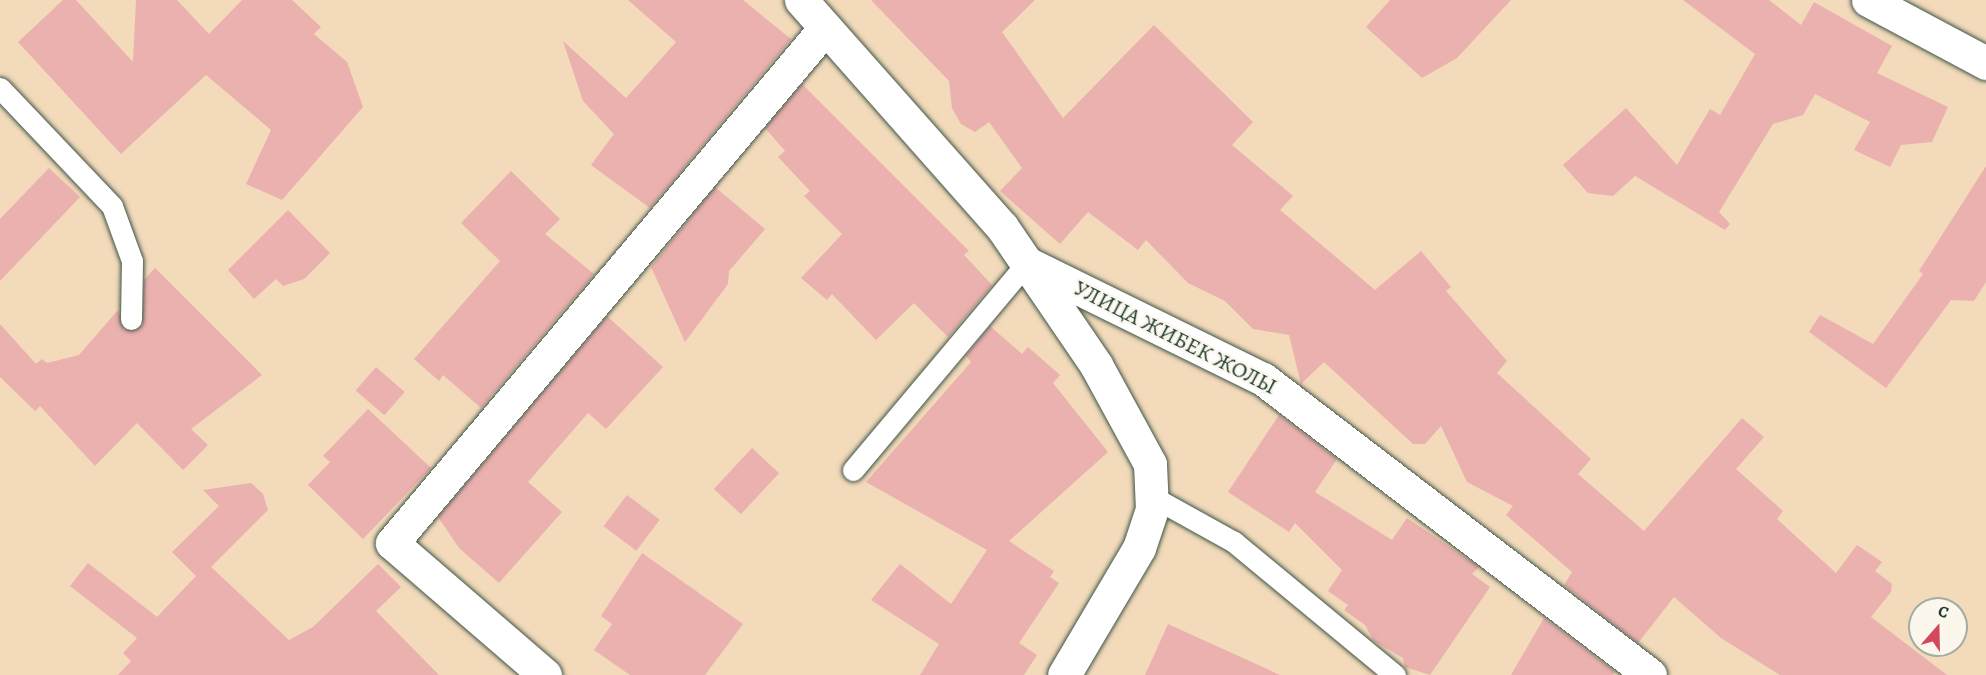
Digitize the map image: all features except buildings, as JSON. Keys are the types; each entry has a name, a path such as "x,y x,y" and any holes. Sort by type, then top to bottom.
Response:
{"street":[{"name":"УЛИЦА ЖИБЕК ЖОЛЫ","path":"801,0 1002,227 1027,263 1263,379 1650,675"},
{"path":"1868,0 1986,63"},
{"path":"545,675 392,543 825,27"},
{"path":"1027,263 1131,427 1150,464 1151,496 1139,548 1064,675"}],"lane":[{"path":"0,88 112,206 132,261 131,319"},
{"path":"853,470 1027,263"},
{"path":"1151,496 1234,542 1395,675"}]}
